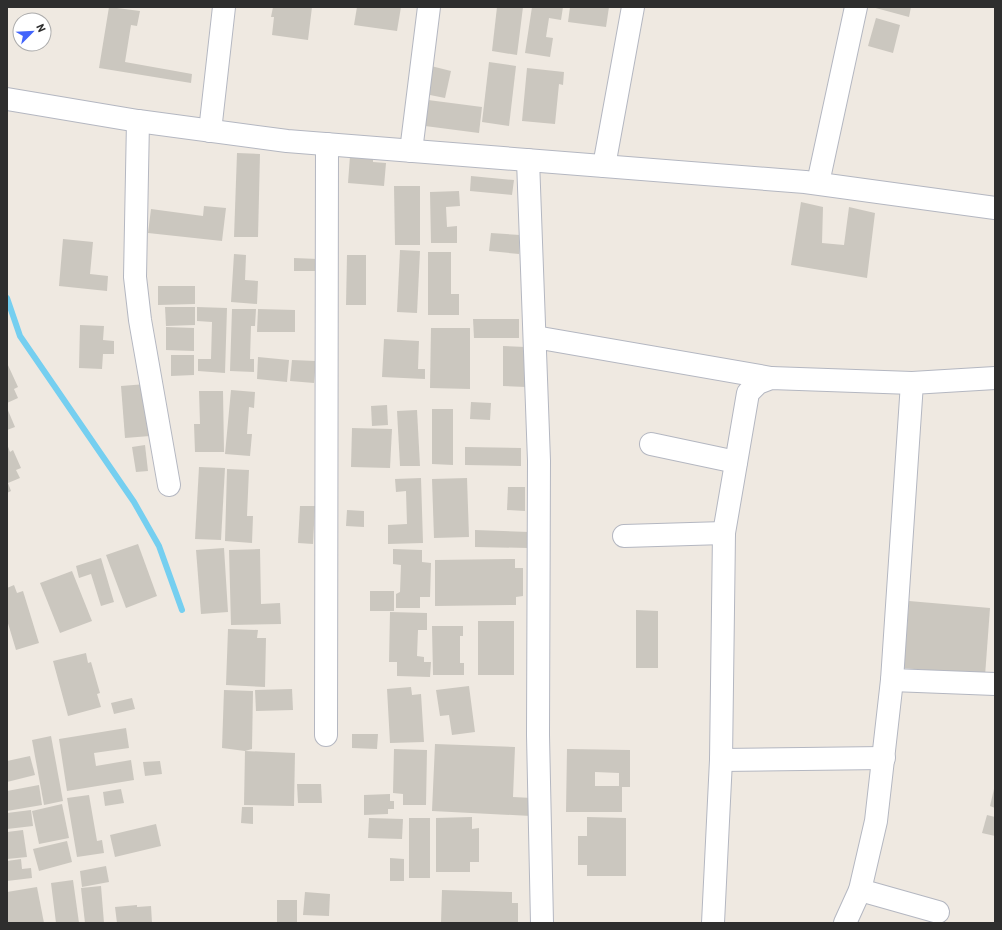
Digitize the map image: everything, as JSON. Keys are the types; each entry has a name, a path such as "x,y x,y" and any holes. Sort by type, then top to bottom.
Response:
{"street":[{"path":"210,131 224,7"},
{"path":"411,151 429,7"},
{"path":"604,166 632,7"},
{"path":"818,183 856,7"},
{"path":"7,99 138,121 287,141 818,183 995,208"},
{"path":"138,121 135,277 140,320 169,485"},
{"path":"326,735 327,144"},
{"path":"528,160 539,461 538,735 542,923"},
{"path":"535,336 771,378 912,383 995,378"},
{"path":"713,923 721,760 724,533 748,393 758,383 771,378"},
{"path":"845,923 860,890 876,821 884,758 892,680 912,383"},
{"path":"651,444 736,462"},
{"path":"624,536 724,533"},
{"path":"892,680 995,684"},
{"path":"721,760 884,758"},
{"path":"860,890 938,912"}],"building":[{"path":"109,7 140,11 137,26 131,25 125,62 192,74 191,83 99,68"},
{"path":"273,7 312,7 308,40 272,35 274,17 271,17"},
{"path":"357,7 401,7 397,31 354,25"},
{"path":"497,7 523,7 517,55 492,51"},
{"path":"532,7 563,7 561,20 549,18 546,37 553,38 550,57 525,53"},
{"path":"570,7 609,7 606,27 568,22"},
{"path":"872,7 911,7 909,17"},
{"path":"876,18 900,25 893,53 868,46"},
{"path":"489,62 516,66 509,126 482,122"},
{"path":"431,66 451,71 445,98 425,94"},
{"path":"527,68 564,72 563,85 559,84 555,124 522,121"},
{"path":"428,100 482,107 479,133 425,126"},
{"path":"237,153 260,154 258,237 234,237"},
{"path":"350,156 373,158 373,162 386,163 384,186 348,183"},
{"path":"471,176 514,180 512,195 470,191"},
{"path":"394,186 420,186 420,245 395,245"},
{"path":"459,191 460,206 446,207 447,227 457,226 457,243 431,243 430,192"},
{"path":"801,202 823,207 822,243 844,245 849,207 875,213 867,278 791,265"},
{"path":"204,206 226,208 222,241 148,233 151,209 203,216"},
{"path":"491,233 520,235 519,254 489,251"},
{"path":"63,239 93,242 90,274 108,276 107,291 59,286"},
{"path":"400,250 420,251 417,313 397,312"},
{"path":"428,252 451,252 451,294 459,294 459,315 428,315"},
{"path":"234,254 246,255 245,280 258,281 257,304 231,302"},
{"path":"347,255 366,255 366,305 346,305"},
{"path":"294,258 318,259 317,271 294,271"},
{"path":"158,286 195,286 195,304 158,305"},
{"path":"165,307 195,307 195,325 166,326"},
{"path":"197,307 227,308 225,373 198,371 198,359 211,359 212,322 197,321"},
{"path":"232,309 256,309 255,326 251,326 250,359 254,359 254,372 230,371"},
{"path":"258,309 295,310 295,332 257,332"},
{"path":"473,319 519,319 519,338 474,338"},
{"path":"80,325 104,326 103,340 114,341 114,354 103,354 102,369 79,368"},
{"path":"166,327 194,328 194,351 166,350"},
{"path":"431,328 470,328 470,389 430,388"},
{"path":"384,339 419,341 418,369 425,369 425,379 382,377"},
{"path":"503,346 526,347 526,387 503,386"},
{"path":"171,355 194,355 194,375 171,376"},
{"path":"258,357 289,360 287,382 257,379"},
{"path":"292,360 316,361 314,383 290,381"},
{"path":"7,363 18,387 14,389 18,398 7,403"},
{"path":"146,384 150,436 125,438 121,386"},
{"path":"231,390 255,392 254,408 249,407 247,434 252,434 250,456 225,454"},
{"path":"199,391 223,391 224,452 195,452 194,424 200,424"},
{"path":"471,402 491,403 490,420 470,419"},
{"path":"387,405 388,425 372,426 371,406"},
{"path":"7,408 15,427 7,430"},
{"path":"432,409 453,409 453,465 432,464"},
{"path":"417,410 420,466 400,466 397,411"},
{"path":"352,428 392,429 390,468 351,467"},
{"path":"7,444 10,452 13,450 21,468 16,470 20,478 8,483 11,491 7,493"},
{"path":"145,445 148,471 136,472 132,447"},
{"path":"465,447 521,448 521,466 465,465"},
{"path":"199,467 225,468 221,540 195,539"},
{"path":"227,469 249,470 247,516 253,516 252,543 225,541"},
{"path":"421,478 423,543 388,544 388,525 407,524 406,491 396,492 395,479"},
{"path":"467,478 469,537 434,538 432,479"},
{"path":"508,487 525,487 525,511 507,510"},
{"path":"300,506 315,506 313,544 298,543"},
{"path":"347,510 364,511 364,527 346,526"},
{"path":"475,530 529,532 528,548 475,547"},
{"path":"138,544 157,596 126,608 106,555"},
{"path":"224,548 228,612 201,614 196,550"},
{"path":"260,549 261,604 280,603 281,624 231,625 229,550"},
{"path":"393,549 422,550 422,562 431,563 430,597 420,597 420,608 396,608 396,594 400,592 401,565 393,564"},
{"path":"101,558 114,602 101,606 91,574 79,578 76,566"},
{"path":"515,559 515,568 523,568 523,596 516,597 516,605 435,606 435,560"},
{"path":"72,571 92,621 60,633 40,583"},
{"path":"14,585 17,593 23,591 39,643 16,650 7,620 7,588"},
{"path":"370,591 394,591 394,611 370,611"},
{"path":"909,601 990,608 985,676 904,668"},
{"path":"636,610 658,611 658,668 636,668"},
{"path":"390,612 427,613 427,630 418,630 417,656 424,657 424,662 431,662 430,677 397,676 397,662 389,662"},
{"path":"478,621 514,621 514,675 478,675"},
{"path":"432,626 463,626 463,636 460,636 460,663 464,663 464,675 433,675"},
{"path":"228,629 258,630 257,638 266,638 265,687 226,685"},
{"path":"86,653 88,663 91,662 100,693 97,694 101,707 68,716 53,661"},
{"path":"469,686 475,732 452,735 449,715 440,716 436,690"},
{"path":"411,687 412,695 421,694 424,742 390,743 387,689"},
{"path":"292,689 293,710 256,711 255,690"},
{"path":"224,690 253,691 252,749 245,751 222,748"},
{"path":"132,698 135,709 114,714 111,703"},
{"path":"126,728 129,748 94,753 96,766 131,760 134,780 67,791 59,739"},
{"path":"352,734 378,734 377,749 352,748"},
{"path":"51,736 63,801 44,805 32,740"},
{"path":"435,744 515,747 513,797 532,798 531,816 432,811"},
{"path":"394,749 427,750 426,805 403,805 403,794 393,793"},
{"path":"567,749 630,750 630,787 622,787 622,812 566,812","holes":["595,772 619,773 619,786 595,786"]},
{"path":"245,751 295,753 294,806 244,805"},
{"path":"30,756 35,775 7,782 7,761"},
{"path":"160,761 162,774 145,776 143,762"},
{"path":"297,784 321,784 322,803 298,803"},
{"path":"39,785 42,805 7,811 7,791"},
{"path":"121,789 124,803 105,806 103,792"},
{"path":"994,789 995,790 995,808 990,806"},
{"path":"390,794 390,801 394,801 394,809 388,809 388,814 364,815 364,795"},
{"path":"89,795 97,841 102,840 104,853 77,857 67,798"},
{"path":"62,804 69,838 39,844 32,811"},
{"path":"242,807 253,807 253,824 241,823"},
{"path":"31,810 33,826 7,829 7,813"},
{"path":"987,815 995,817 995,836 982,833"},
{"path":"472,817 472,829 479,828 479,862 470,862 470,872 436,872 436,818"},
{"path":"587,817 626,818 626,876 587,876 587,865 578,865 578,836 587,836"},
{"path":"369,818 403,819 402,839 368,838"},
{"path":"409,818 430,818 430,878 409,878"},
{"path":"156,824 161,846 115,857 110,835"},
{"path":"23,830 27,857 7,859 7,832"},
{"path":"67,841 72,862 39,871 33,849"},
{"path":"390,858 404,859 404,881 390,881"},
{"path":"21,859 22,869 31,868 32,878 7,881 7,861"},
{"path":"106,866 109,882 82,887 80,871"},
{"path":"73,880 79,923 56,923 51,883"},
{"path":"101,886 104,923 85,923 81,888"},
{"path":"37,887 44,923 7,923 7,892"},
{"path":"442,890 512,892 512,903 518,903 518,923 441,923"},
{"path":"305,892 330,894 329,916 303,915"},
{"path":"277,900 297,900 297,923 277,923"},
{"path":"137,905 137,907 151,906 152,923 117,923 115,907"}],"waterway":[{"path":"7,298 20,336 134,502 159,546 182,610"}]}
